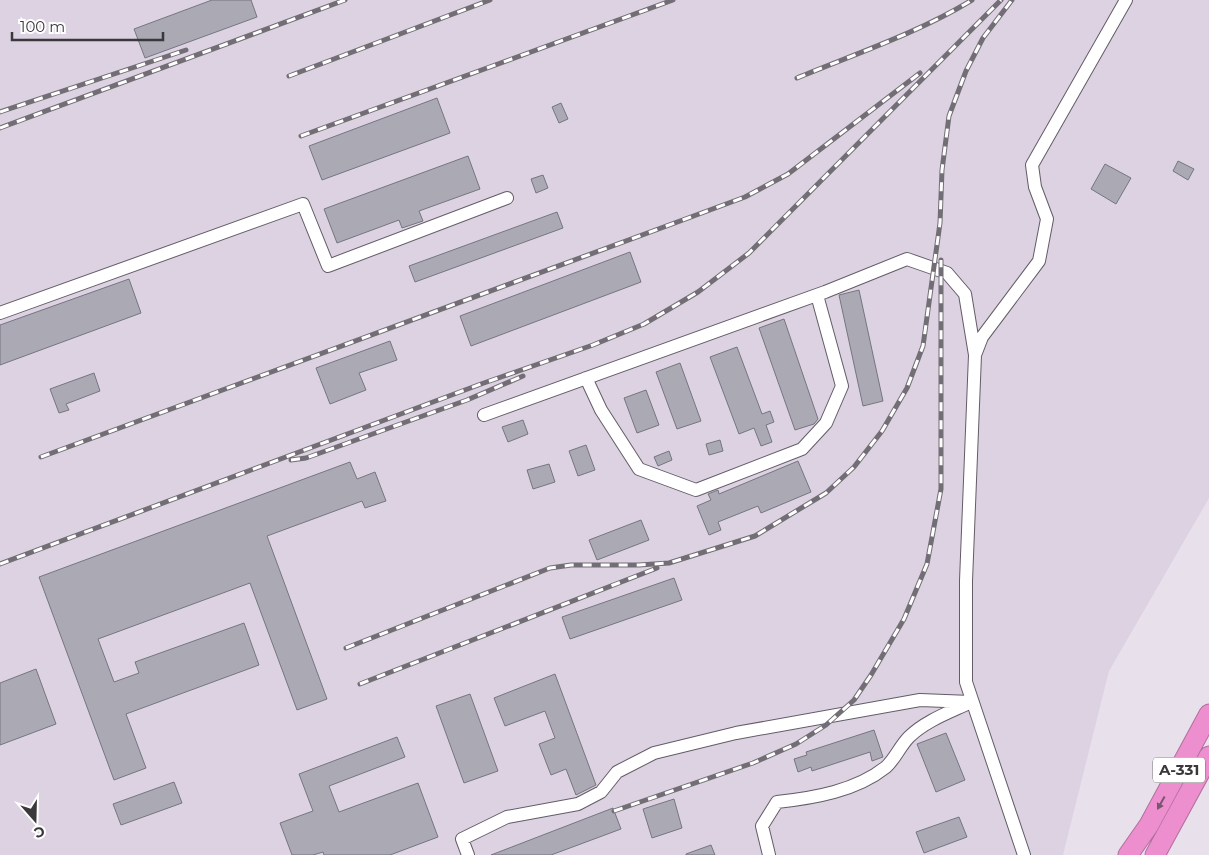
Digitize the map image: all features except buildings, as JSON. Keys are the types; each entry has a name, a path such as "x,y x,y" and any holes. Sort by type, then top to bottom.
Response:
{"highway":[{"name":"А-331","path":"1128,855 1149,825 1209,714"},
{"name":"А-331","path":"1155,855 1209,756"}],"street":[{"path":"975,355 982,337 1039,261 1047,219 1035,187 1032,165 1126,0"},
{"path":"0,312 303,204 328,266 507,198"},
{"path":"484,415 817,295 907,259 948,273 965,294 975,355 966,581 966,682 1024,855"},
{"path":"586,378 601,410 639,469 696,490 802,449 826,423 842,386 817,295"},
{"path":"468,855 462,839 507,817 578,804 601,792 617,772 654,753 736,733 920,700 972,702"},
{"path":"769,855 762,826 778,802 815,798 863,782 887,766 910,736 938,718 972,702"}],"shaded area":[{"path":"0,0 1209,0 1209,498 1109,671 1063,855 0,855"}],"railway":[{"path":"0,128 345,0"},
{"path":"289,76 490,0"},
{"path":"301,136 673,0"},
{"path":"797,78 908,33 972,0"},
{"path":"0,564 481,384 593,345 644,324 698,292 749,253 1001,0"},
{"path":"346,648 550,568 571,565 669,563 755,536 826,493 854,467 882,431 907,388 923,346 940,223 942,170 949,116 966,71 983,38 1012,0"},
{"path":"0,112 186,50"},
{"path":"41,457 745,197 788,174 920,73"},
{"path":"614,811 753,763 796,744 826,725 854,700 871,675 904,619 927,564 941,489 941,260"},
{"path":"291,460 306,458 467,400 523,376"},
{"path":"360,684 657,568"}]}
